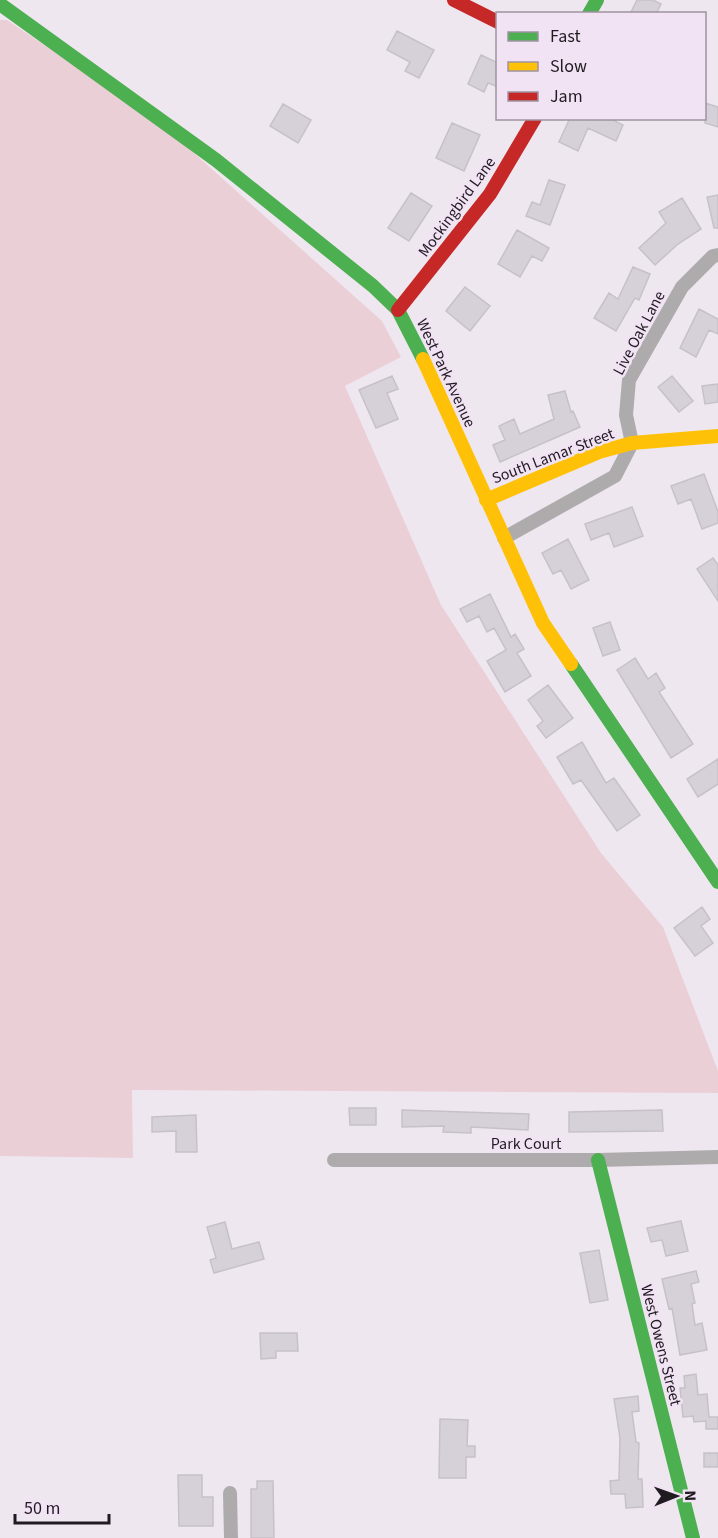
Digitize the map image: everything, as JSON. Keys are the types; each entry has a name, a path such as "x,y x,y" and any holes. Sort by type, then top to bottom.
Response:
{"street":[{"path":"454,0 496,21"},
{"name":"West Park Avenue","path":"0,4 103,76 216,160 373,286 398,310 413,336 543,623 718,882"},
{"name":"Mockingbird Lane","path":"398,310 459,239 486,203 534,120"},
{"name":"Live Oak Lane","path":"633,444 626,415 629,380 682,287 713,256 718,255"},
{"name":"South Lamar Street","path":"486,500 599,452 633,444 718,436"},
{"name":"South Lamar Street","path":"504,538 615,476 633,444"},
{"name":"Park Court","path":"334,1160 598,1160 718,1157"},
{"name":"West Owens Street","path":"598,1160 693,1538"},
{"path":"230,1493 231,1538"}],"shaded area":[{"path":"0,20 7,20 159,122 382,321 401,357 345,386 441,605 601,853 663,927 718,1071 718,1093 132,1090 133,1158 0,1156"}],"building":[{"path":"637,0 653,0 661,4 657,12 631,12"},
{"path":"397,31 434,50 419,78 405,71 410,62 387,50"},
{"path":"481,55 496,62 496,86 488,83 484,92 468,84"},
{"path":"706,103 718,107 718,127 705,123"},
{"path":"283,104 311,120 298,143 270,126"},
{"path":"569,120 613,120 623,125 616,141 588,128 578,151 559,142"},
{"path":"452,123 480,135 464,171 436,158"},
{"path":"549,180 565,185 550,225 526,216 532,202 540,205"},
{"path":"411,193 432,206 409,241 388,228"},
{"path":"718,195 718,228 714,228 707,197"},
{"path":"682,198 701,229 678,244 655,265 639,248 666,223 659,212"},
{"path":"517,230 549,248 542,261 532,256 520,277 498,264"},
{"path":"633,267 650,274 639,300 635,298 616,331 594,318 609,293 618,299"},
{"path":"465,287 490,306 470,331 446,311"},
{"path":"699,309 718,319 718,334 709,330 696,357 680,348"},
{"path":"392,376 398,389 387,393 398,419 376,428 359,390"},
{"path":"672,376 693,401 679,412 658,387"},
{"path":"718,384 718,402 705,404 702,386"},
{"path":"565,391 571,412 573,411 580,427 500,462 493,445 505,440 499,426 514,419 520,434 554,419 548,395"},
{"path":"704,474 718,512 718,523 702,529 691,499 678,504 671,486"},
{"path":"632,507 643,536 614,547 609,533 591,540 585,524"},
{"path":"568,539 589,580 571,589 561,570 553,574 542,553"},
{"path":"713,558 718,565 718,601 697,569"},
{"path":"490,594 511,637 515,634 524,649 517,653 531,676 505,692 487,661 506,650 494,628 487,632 479,616 467,622 460,609"},
{"path":"610,622 620,650 603,656 593,628"},
{"path":"635,658 648,679 656,673 665,688 659,692 693,744 671,758 617,670"},
{"path":"548,685 573,718 546,738 537,726 543,721 528,700"},
{"path":"582,742 606,783 614,778 640,815 617,831 581,780 573,784 557,757"},
{"path":"718,759 718,784 698,797 687,779"},
{"path":"702,907 710,919 701,926 713,943 695,956 674,928"},
{"path":"349,1108 376,1108 376,1125 350,1125"},
{"path":"402,1110 529,1114 528,1130 471,1127 471,1133 443,1132 444,1126 402,1127"},
{"path":"662,1110 663,1131 569,1132 569,1112"},
{"path":"196,1115 197,1152 176,1152 176,1131 152,1132 152,1117"},
{"path":"681,1221 688,1251 666,1256 662,1240 651,1242 647,1228"},
{"path":"225,1222 232,1249 259,1242 264,1259 214,1273 210,1260 216,1258 207,1227"},
{"path":"599,1250 608,1300 590,1303 580,1253"},
{"path":"696,1271 699,1282 691,1284 695,1303 692,1304 695,1325 702,1323 707,1350 680,1355 672,1308 669,1309 662,1279"},
{"path":"260,1333 297,1333 298,1351 276,1351 276,1358 261,1359"},
{"path":"696,1374 698,1395 707,1394 709,1417 718,1417 718,1429 706,1429 706,1421 694,1422 693,1416 683,1417 680,1388 685,1388 684,1376"},
{"path":"638,1396 639,1411 632,1412 636,1442 639,1443 638,1479 642,1479 643,1507 626,1508 625,1494 611,1494 610,1481 619,1480 620,1438 614,1399"},
{"path":"440,1419 468,1420 467,1446 475,1446 475,1457 466,1457 466,1478 439,1478"},
{"path":"704,1453 718,1453 718,1467 704,1467"},
{"path":"178,1475 202,1475 202,1497 213,1497 213,1526 179,1526"},
{"path":"257,1481 273,1481 274,1538 251,1538 251,1489 257,1489"}],"traffic: fast":[{"path":"590,12 597,0"},
{"path":"0,4 216,160 373,286 398,310 423,359"},
{"path":"571,664 718,882"},
{"path":"598,1160 693,1538"}],"traffic: slow":[{"path":"423,359 543,623 571,664"},
{"path":"486,500 599,452 632,443 718,436"}],"traffic: jam":[{"path":"454,0 496,21"},
{"path":"398,310 490,194 534,120"}]}
